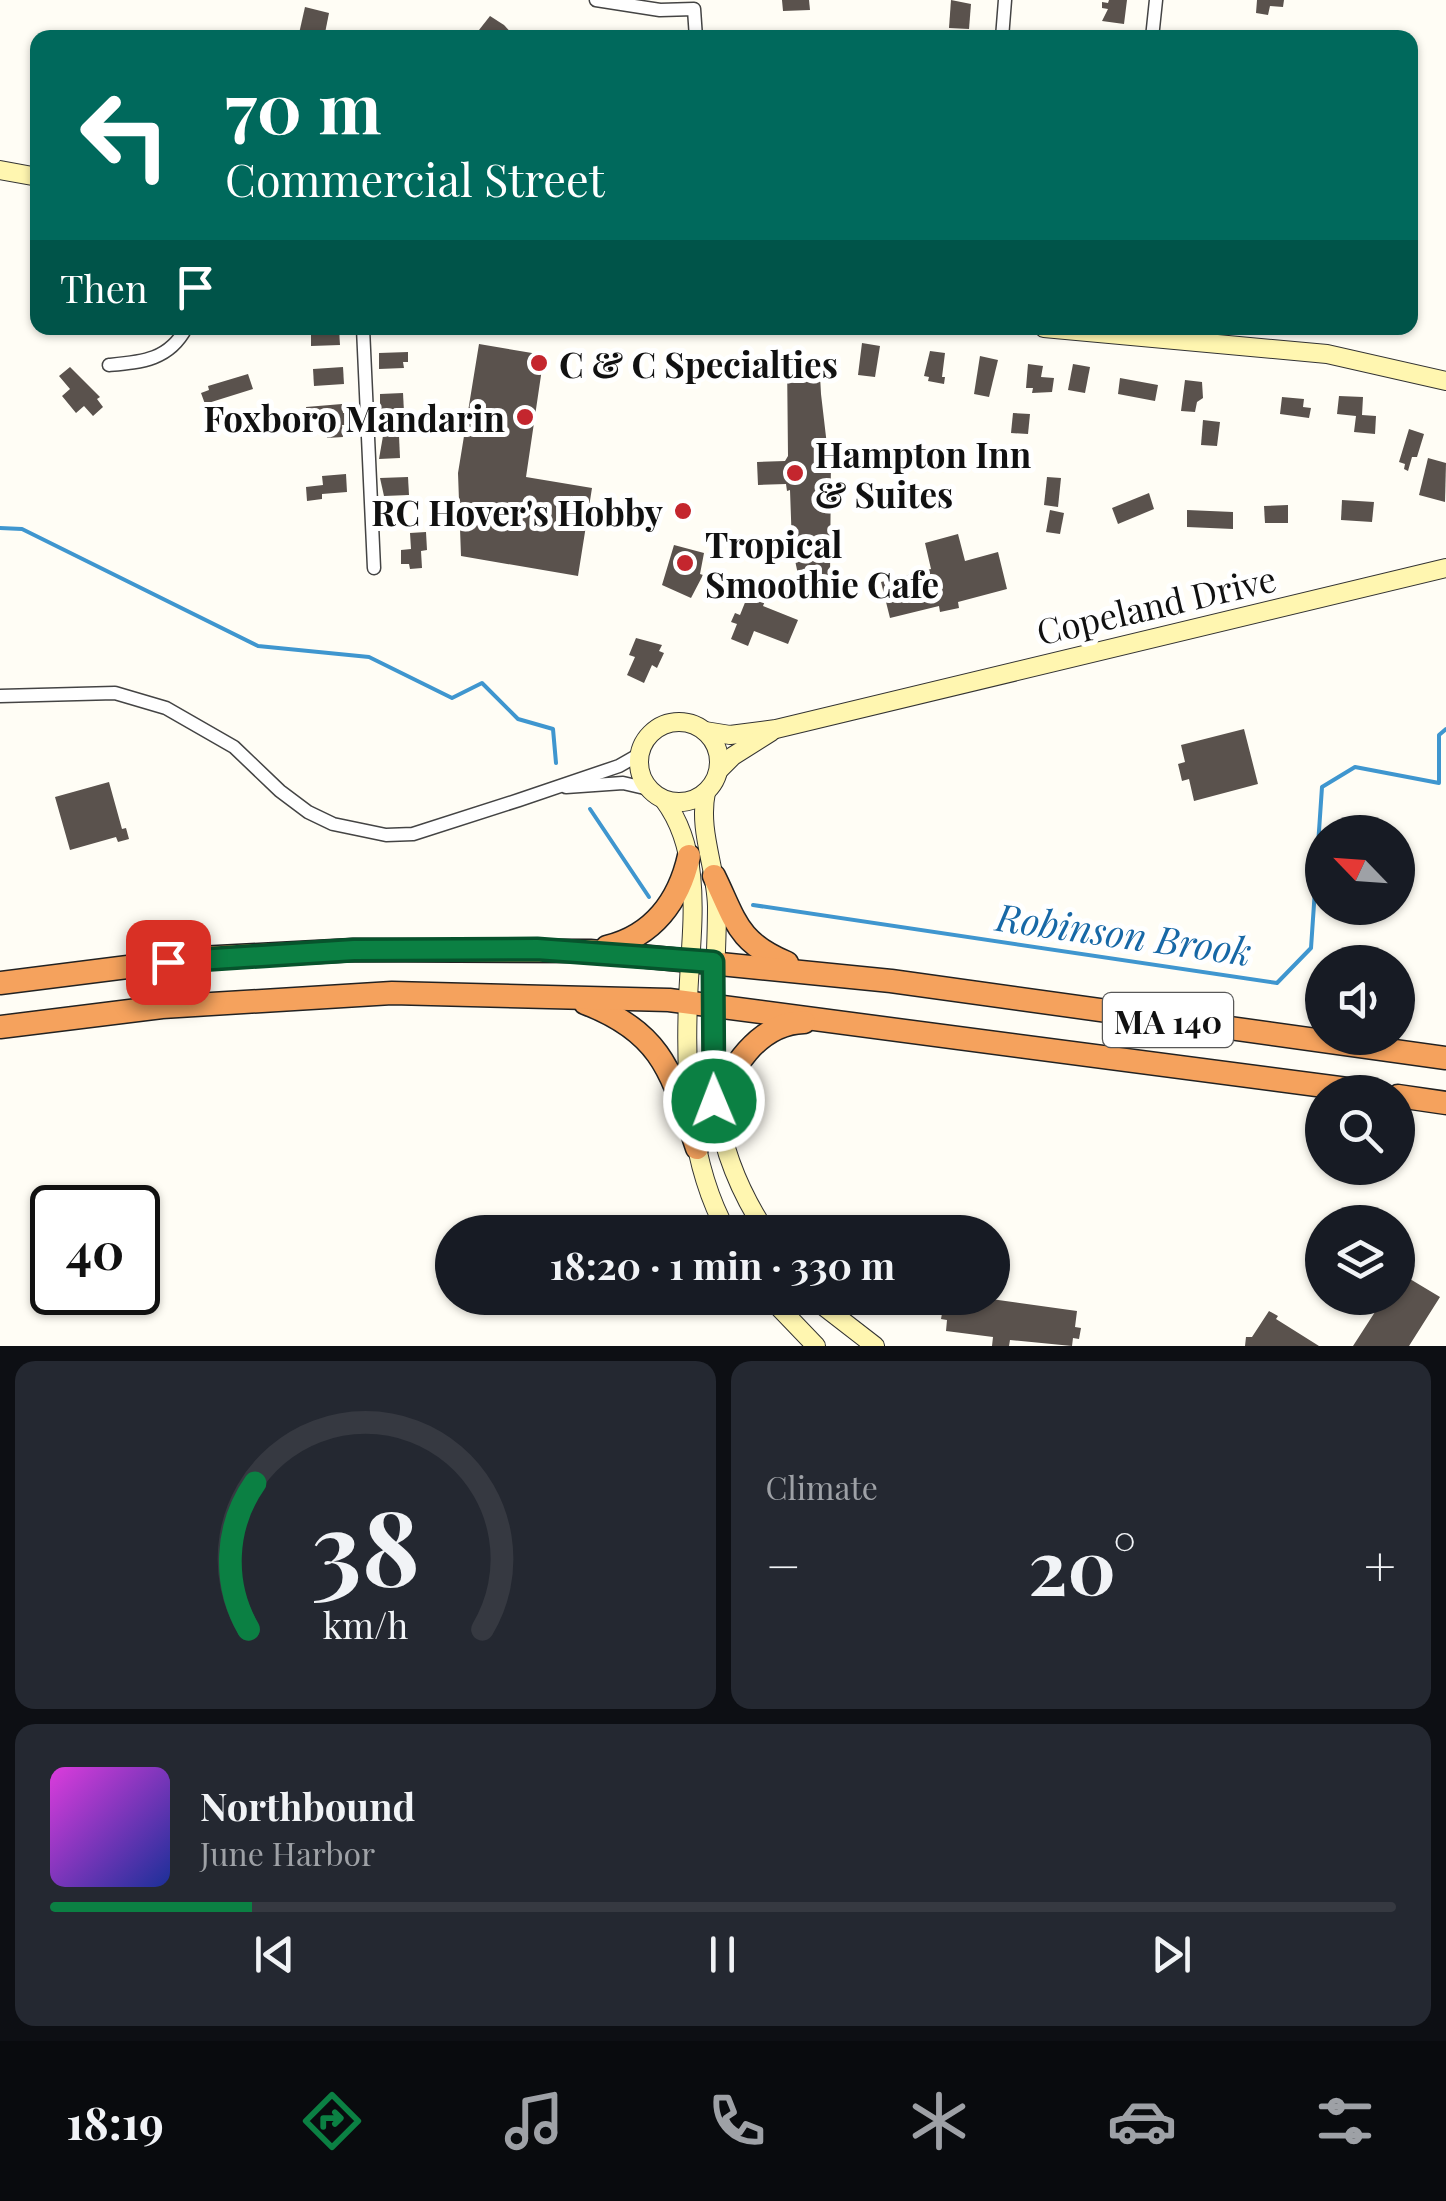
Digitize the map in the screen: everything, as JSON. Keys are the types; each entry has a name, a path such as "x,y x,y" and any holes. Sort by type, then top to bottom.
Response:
{"highway":[{"path":"590,950 625,942 652,925 675,899 690,856"},
{"path":"714,876 734,922 751,943 804,971"},
{"name":"MA 140","path":"0,983 200,958 354,950 590,950 891,981 1446,1058"},
{"name":"MA 140","path":"0,1027 142,1009 392,993 688,1002 1305,1084"},
{"path":"573,998 618,1017 646,1037 665,1064 697,1148"},
{"path":"715,1108 729,1072 751,1047 796,1022 829,1021"},
{"path":"1415,1098 1446,1103"}],"street":[{"path":"596,0 660,10 694,8 695,30"},
{"path":"1003,30 1005,0"},
{"path":"1153,30 1156,0"},
{"path":"0,170 30,176"},
{"path":"108,365 145,362 166,353 180,335"},
{"path":"363,335 374,568"},
{"path":"1157,335 1327,354 1446,381"},
{"name":"Copeland Drive","path":"776,729 1446,568"},
{"path":"0,696 114,693 166,708 234,747 308,812 333,824 375,833 413,834 619,766 640,754"},
{"path":"757,1215 728,1157 715,1108 712,1005 702,961 690,856 673,812 640,772 640,754 648,737 662,726 680,722 705,732 730,735 776,729"},
{"path":"719,1215 704,1182 688,1068 688,1002 717,904 704,825 706,792 733,756 776,729"},
{"path":"705,732 716,745 719,770"},
{"path":"558,787 622,782 691,801 706,792"},
{"path":"786,1315 816,1346"},
{"path":"835,1315 875,1346"}],"building":[{"path":"782,0 809,0 810,10 783,11"},
{"path":"951,0 971,4 969,29 949,28"},
{"path":"1127,0 1124,24 1102,21 1108,9 1102,8 1102,2"},
{"path":"1257,0 1284,0 1283,7 1270,6 1268,15 1256,13"},
{"path":"305,7 329,13 326,30 300,30"},
{"path":"490,16 509,30 479,30"},
{"path":"311,335 339,335 340,345 311,346"},
{"path":"862,343 880,346 875,377 858,375"},
{"path":"479,344 544,355 526,477 592,488 578,576 461,556 458,473"},
{"path":"930,351 945,353 944,384 928,381 929,377 924,376"},
{"path":"408,352 404,368 379,369 379,353"},
{"path":"980,356 998,360 989,397 974,394"},
{"name":"Hampton Inn & Suites","path":"819,357 831,454 830,582 800,584 792,546 790,490 787,491 786,484 758,485 757,462 785,461 788,456 787,358"},
{"path":"1028,364 1043,366 1041,377 1054,378 1052,392 1032,393 1033,388 1026,388"},
{"path":"1073,364 1090,367 1085,393 1068,390"},
{"path":"70,367 100,397 97,399 103,407 93,416 84,406 76,413 62,396 70,389 59,376"},
{"path":"343,367 344,384 314,386 313,369"},
{"path":"248,374 253,389 205,404 201,393 209,390 208,386"},
{"path":"1120,378 1158,385 1155,401 1118,394"},
{"path":"1185,380 1202,382 1203,398 1197,402 1195,412 1181,411"},
{"path":"403,393 404,412 380,413 380,394"},
{"path":"1339,396 1363,397 1362,415 1376,416 1375,434 1354,432 1356,416 1337,414"},
{"path":"1282,397 1304,399 1303,407 1311,408 1309,418 1280,414"},
{"path":"342,404 348,425 342,425 343,437 327,438 326,420 307,421 306,407"},
{"path":"1013,413 1030,414 1028,434 1011,433"},
{"path":"1203,420 1220,422 1217,446 1201,445"},
{"path":"1409,429 1424,434 1408,471 1399,462"},
{"path":"383,436 399,436 400,458 379,459"},
{"path":"1428,458 1446,463 1445,502 1419,495"},
{"path":"346,474 347,492 322,494 322,499 307,501 306,487 323,485 322,476"},
{"path":"408,477 409,495 384,496 380,478"},
{"path":"1047,477 1061,478 1058,507 1044,505"},
{"path":"1149,493 1154,509 1118,524 1112,508"},
{"path":"1342,500 1374,502 1372,522 1341,520"},
{"path":"1288,505 1288,523 1265,523 1264,506"},
{"path":"1050,510 1064,513 1060,534 1046,532"},
{"path":"1187,510 1233,512 1233,529 1187,527"},
{"path":"426,532 422,568 410,569 409,564 401,564 401,550 411,549 410,533"},
{"path":"958,534 965,561 998,552 1007,589 958,602 959,608 940,612 939,606 890,618 881,582 931,569 925,543"},
{"name":"Tropical Smoothie Cafe","path":"674,545 704,553 700,574 703,575 691,598 662,585"},
{"path":"750,590 767,596 763,606 798,620 788,644 754,631 748,646 731,639 737,624 731,622 735,613 740,615"},
{"path":"636,638 662,645 659,651 664,653 657,668 652,665 644,683 627,675 635,657 629,655"},
{"path":"1244,729 1258,784 1194,801 1189,779 1182,781 1178,764 1185,762 1181,745"},
{"path":"109,782 122,829 126,828 129,839 118,842 116,837 70,850 55,797"},
{"path":"1415,1282 1440,1297 1409,1346 1353,1346 1373,1315 1415,1315"},
{"path":"1010,1302 1077,1311 1075,1327 1081,1328 1079,1339 1073,1338 1072,1346 1010,1340 1009,1346 992,1346 993,1337 946,1331 947,1320 941,1319 942,1315 1010,1315"},
{"path":"1269,1311 1319,1346 1245,1346 1246,1337 1252,1337"}],"waterway":[{"name":"Robinson Brook","path":"0,528 22,529 258,646 369,657 452,698 482,683 518,719 553,729 556,763"},
{"name":"Robinson Brook","path":"753,905 1277,983 1311,948 1322,787 1355,767 1439,783 1439,735 1446,729"},
{"name":"Robinson Brook","path":"590,809 649,897"}],"place":[{"name":"C & C Specialties","path":"539,363"},
{"name":"Foxboro Mandarin","path":"525,417"},
{"name":"Hampton Inn & Suites","path":"795,473"},
{"name":"RC Hover's Hobby","path":"683,511"},
{"name":"Tropical Smoothie Cafe","path":"685,563"}],"route":[{"path":"168,962 354,950 537,949 713,962 714,1101"}]}
